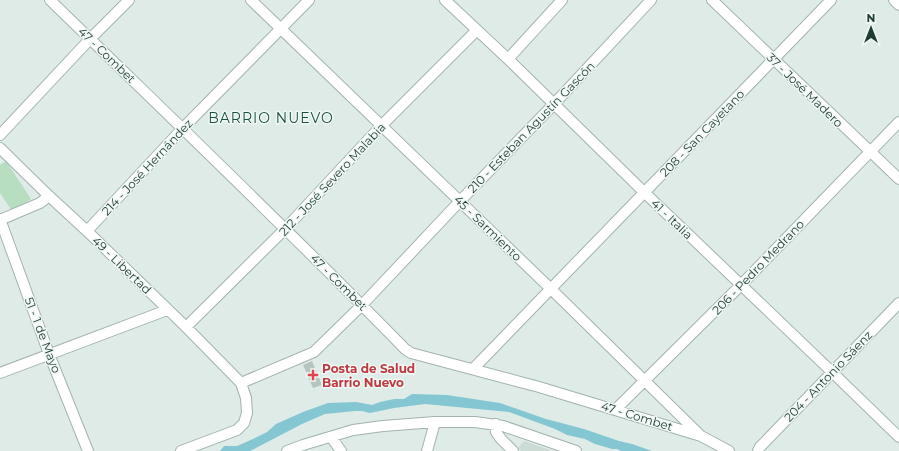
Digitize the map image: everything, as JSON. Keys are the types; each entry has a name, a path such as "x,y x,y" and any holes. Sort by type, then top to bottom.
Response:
{"street":[{"name":"47 - Combet","path":"50,0 183,128 405,349 411,353 539,386 701,436"},
{"path":"0,135 90,39 129,0"},
{"name":"45 - Sarmiento","path":"252,0 701,436 729,451"},
{"name":"214 - José Hernández","path":"87,231 183,128 309,0"},
{"name":"41 - Italia","path":"445,0 899,437"},
{"path":"508,59 562,0"},
{"name":"210 - Esteban Agustín Gascón","path":"241,383 314,352 362,305 651,0"},
{"name":"37 - José Madero","path":"712,0 899,179"},
{"name":"208 - San Cayetano","path":"473,369 831,0"},
{"path":"894,0 899,5"},
{"name":"212 - José Severo Malabia","path":"186,327 285,229 381,126 477,30"},
{"name":"206 - Pedro Medrano","path":"616,409 741,285 899,122"},
{"name":"49 - Libertad","path":"0,148 186,327 241,383"},
{"path":"0,220 40,203 49,196"},
{"name":"51 - 1 de Mayo","path":"0,220 49,354 88,451"},
{"name":"204 - Antonio Sáenz","path":"758,451 760,447 899,303"},
{"path":"0,373 167,310"},
{"path":"181,451 237,430 244,423 247,413 247,406 241,383"},
{"path":"427,451 435,422"},
{"path":"287,451 354,430 435,422 475,422 496,424 576,451"},
{"path":"496,424 496,432 501,440 513,451"},
{"path":"331,437 341,451"}],"shaded area":[{"path":"524,441 553,451 521,451 518,448"}],"green space":[{"path":"6,161 31,199 12,211 0,193 0,165"}],"water":[{"path":"412,394 447,395 500,403 546,419 584,429 652,451 621,451 612,449 595,444 585,439 567,435 509,412 425,404 370,413 355,411 325,414 302,424 250,451 220,451 224,446 237,446 267,432 276,424 328,403 356,402 372,405 394,399 404,399"}],"building":[{"name":"Posta de Salud Barrio Nuevo","path":"312,361 322,385 313,388 303,365"}],"place":[{"name":"Posta de Salud Barrio Nuevo","path":"313,375"}],"district":[{"name":"BARRIO NUEVO","path":"271,118"}]}
